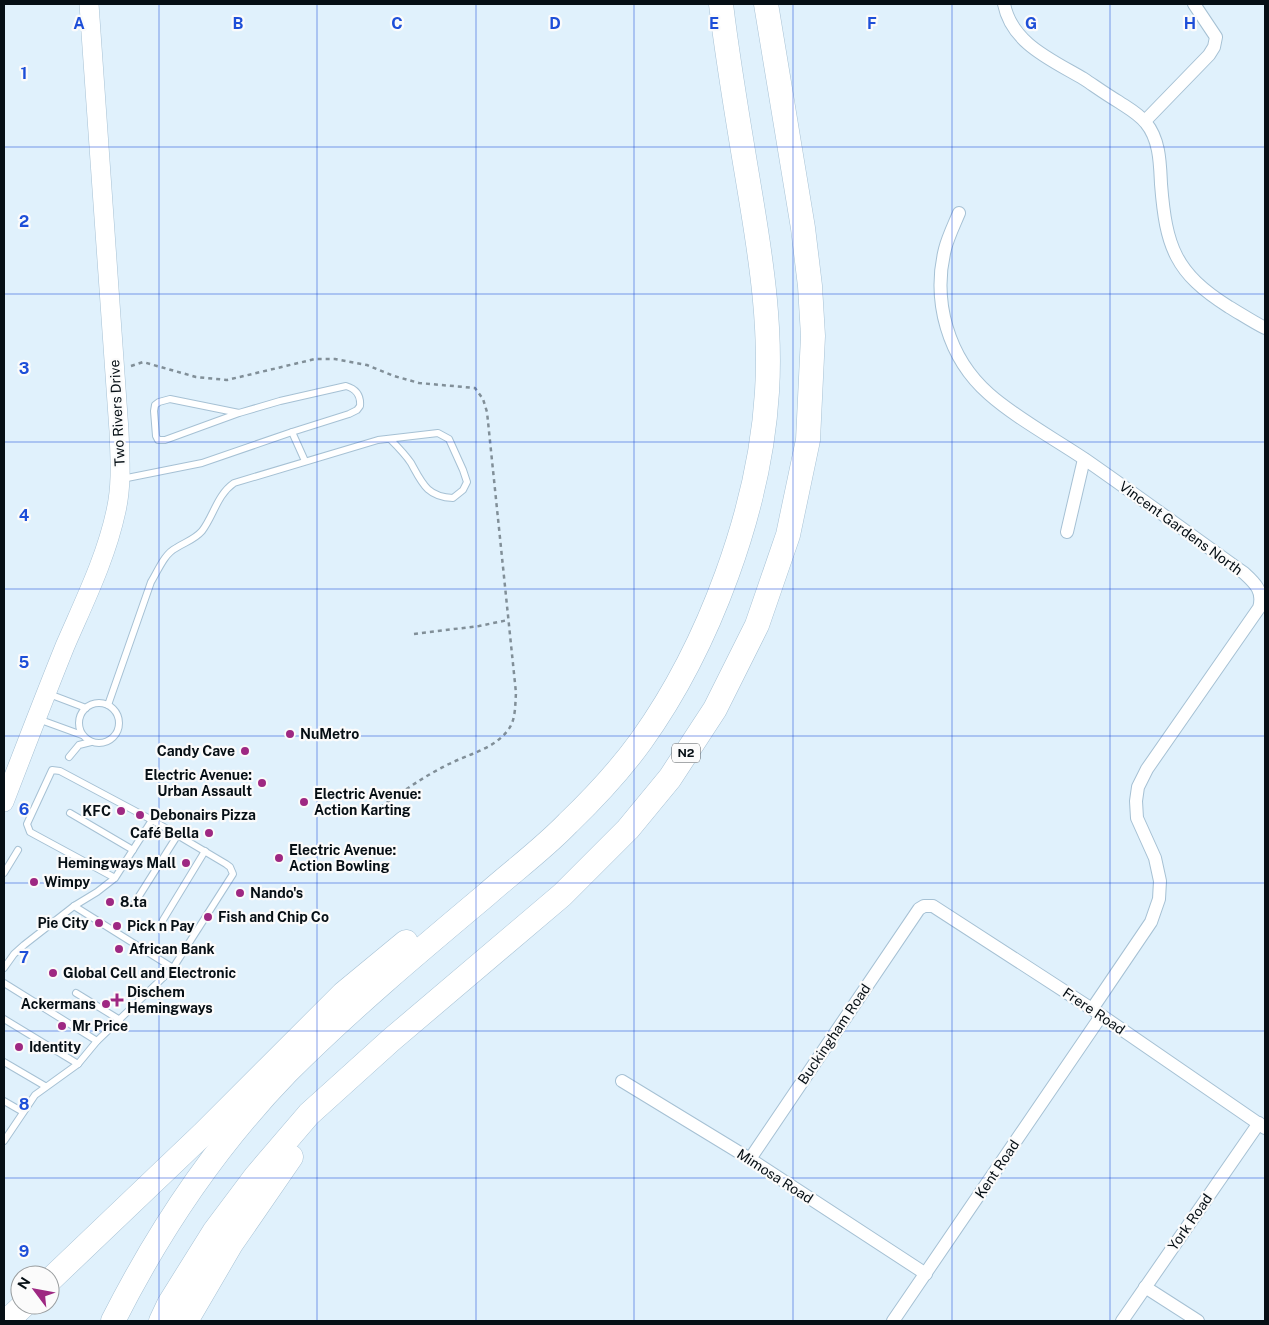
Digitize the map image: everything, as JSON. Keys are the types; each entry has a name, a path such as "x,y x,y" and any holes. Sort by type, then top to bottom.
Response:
{"highway":[{"path":"113,1321 168,1222 208,1165 250,1113 288,1072 358,1005 567,824 620,768 642,740 676,684 712,614 735,552 750,496 763,436 768,380 763,270 721,4"},
{"name":"N2","path":"161,1321 214,1232 256,1176 309,1114 391,1040 562,895 628,829 670,778 714,709 757,625 788,535 808,440 813,336 810,286 803,228 766,4"},
{"path":"60,1270 196,1140 343,994 501,864 642,740"},
{"path":"186,1321 231,1244 320,1117 391,1040"}],"main road":[{"name":"Two Rivers Drive","path":"4,802 45,693 104,556 117,509 120,480 116,385 89,4"}],"street":[{"path":"1004,4 1014,29 1024,41 1048,59 1136,113 1145,121 1152,131 1160,159 1162,199 1168,235 1185,272 1200,287 1219,301 1265,328"},
{"path":"1145,121 1209,55 1214,47 1216,37 1194,4"},
{"name":"Vincent Gardens North","path":"959,213 945,249 940,283 942,311 949,338 961,361 988,394 1084,459 1244,573 1256,584 1261,594 1259,608 1147,769 1138,787 1136,801 1137,818 1155,858 1160,881 1159,899 1151,922 1097,1013"},
{"path":"1067,532 1084,459"},
{"name":"Frere Road","path":"919,910 924,906 933,906 1097,1013 1262,1126"},
{"name":"Buckingham Road","path":"750,1159 919,910"},
{"name":"Kent Road","path":"894,1321 1097,1013"},
{"name":"Mimosa Road","path":"622,1081 750,1159 926,1274"},
{"name":"York Road","path":"1122,1321 1262,1126"},
{"path":"1145,1287 1198,1321"}],"lane":[{"path":"120,480 202,462 349,414 357,410 361,400 356,390 346,386 280,401 165,440 158,440 156,436 154,411 155,406 163,400 170,399 240,413"},
{"path":"292,432 306,461"},
{"path":"108,705 151,582 169,553 201,532 220,498 234,483 378,440 432,433 443,435 449,439 463,470 467,482 466,487 453,498 445,498 426,489 404,454 390,439"},
{"path":"45,693 86,708"},
{"path":"36,718 82,734 96,744 113,739 119,730 117,712 108,705 97,703 86,708 80,717 82,734"},
{"path":"69,757 79,746 91,742"},
{"path":"4,1140 35,1095 78,1064 97,1041 173,968 233,874 230,867 152,820 60,771 52,770 27,824 30,832 115,878"},
{"path":"70,812 133,850"},
{"path":"4,968 19,949 74,906 115,878 152,820"},
{"path":"134,904 177,836"},
{"path":"4,873 18,850"},
{"path":"163,920 205,851"},
{"path":"74,906 173,968"},
{"path":"4,983 97,1041"},
{"path":"76,993 120,1020"},
{"path":"4,1019 78,1064"},
{"path":"4,1062 45,1086"},
{"path":"4,1101 23,1112"}],"path":[{"path":"116,385 123,373 132,365 143,362 196,377 227,380 315,359 335,359 367,365 394,376 419,383 475,388 483,399 487,412 516,693 515,714 510,728 500,739 481,750 448,764 368,816"},
{"path":"414,634 478,626 508,620"}],"place":[{"name":"NuMetro","path":"290,734"},
{"name":"Candy Cave","path":"245,751"},
{"name":"Electric Avenue: Urban Assault","path":"262,783"},
{"name":"Electric Avenue: Action Karting","path":"304,802"},
{"name":"KFC","path":"121,811"},
{"name":"Debonairs Pizza","path":"140,815"},
{"name":"Café Bella","path":"209,833"},
{"name":"Electric Avenue: Action Bowling","path":"279,858"},
{"name":"Hemingways Mall","path":"186,863"},
{"name":"Wimpy","path":"34,882"},
{"name":"Nando's","path":"240,893"},
{"name":"8.ta","path":"110,902"},
{"name":"Fish and Chip Co","path":"208,917"},
{"name":"Pie City","path":"99,923"},
{"name":"Pick n Pay","path":"117,926"},
{"name":"African Bank","path":"119,949"},
{"name":"Global Cell and Electronic","path":"53,973"},
{"name":"Dischem Hemingways","path":"117,1000"},
{"name":"Ackermans","path":"106,1004"},
{"name":"Mr Price","path":"62,1026"},
{"name":"Identity","path":"19,1047"}]}
